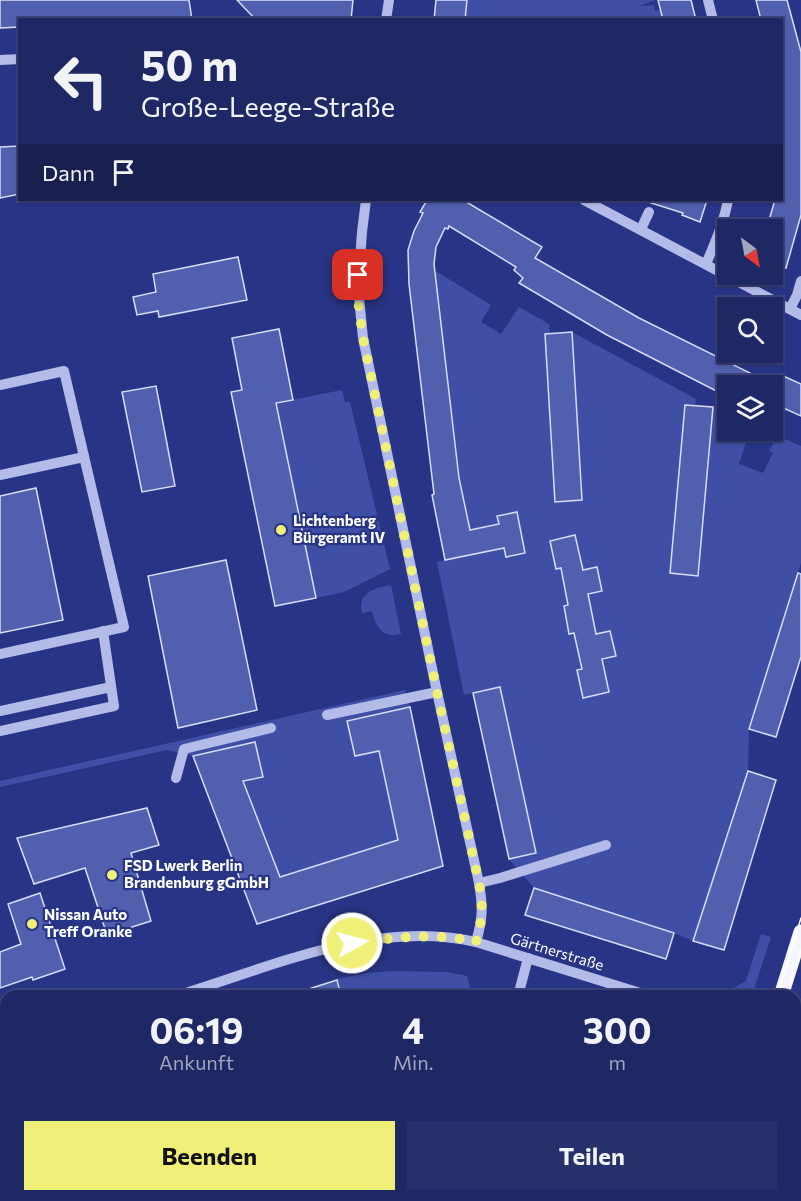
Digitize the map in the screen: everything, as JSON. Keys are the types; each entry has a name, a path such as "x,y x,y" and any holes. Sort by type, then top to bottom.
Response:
{"main road":[{"path":"783,990 801,932"}],"street":[{"path":"386,18 389,0"},
{"path":"708,0 712,18"},
{"path":"0,60 18,59"},
{"path":"366,201 358,275 365,348 479,883 483,905 482,920 476,942"},
{"path":"586,201 801,315"},
{"path":"706,264 716,241 728,201"},
{"path":"640,229 649,212"},
{"path":"790,309 801,280"},
{"path":"0,385 64,370 124,627 0,654"},
{"path":"0,475 84,457"},
{"path":"0,731 114,706 103,631"},
{"path":"0,711 111,687"},
{"path":"327,716 437,692"},
{"path":"176,777 184,749 272,728"},
{"path":"479,883 606,845"},
{"name":"Gärtnerstraße","path":"195,990 297,957 352,943 402,936 464,939 631,990"},
{"path":"520,990 528,958"}],"shaded area":[{"path":"467,0 655,0 640,6 654,5 655,11 660,10 663,18 465,18"},
{"path":"434,270 491,305 481,322 501,334 519,307 549,324 550,333 545,334 556,502 582,500 572,332 696,399 695,406 685,406 670,573 698,575 713,408 717,411 717,441 746,442 739,464 763,473 773,453 769,451 775,441 783,441 783,438 801,446 801,563 749,729 748,771 693,941 534,888 509,859 536,853 501,688 464,695 437,562 504,548 506,557 525,553 517,512 497,516 499,524 466,531","holes":["575,535 583,570 597,567 602,591 588,594 596,634 611,632 615,655 602,659 608,692 583,698 577,671 582,669 574,633 570,634 564,606 568,605 561,568 556,569 550,541"]},
{"path":"342,390 345,402 350,402 390,569 344,592 316,598 276,403"},
{"path":"391,585 401,634 395,635 389,635 381,630 372,611 362,613 361,606 364,596 368,593"},
{"path":"405,690 410,707 347,721 380,751 399,845 385,844 292,873 282,882 244,781 263,777 255,742 193,756 167,750 0,787 0,781"},
{"path":"761,934 771,937 754,989 730,990 746,981"},
{"path":"447,972 467,976 470,990 339,990 336,979 367,973"}],"building":[{"path":"0,0 189,0 192,18 18,18 18,27 0,28"},
{"path":"237,0 353,0 351,18 254,18"},
{"path":"436,0 467,0 465,18 434,18"},
{"path":"658,0 691,0 696,18 662,18"},
{"path":"756,0 787,0 801,52 801,215 786,268 783,267 783,219 769,219 775,201 783,201 783,18 760,18"},
{"path":"18,146 18,194 0,198 0,147"},
{"path":"426,201 465,201 542,247 535,258 639,318 717,357 717,363 730,363 754,375 717,375 717,391 607,335 519,283 523,278 514,270 516,267 449,226 448,229 445,228 436,247 434,264 459,478 470,530 499,524 497,516 517,512 525,553 506,557 504,548 445,560 432,495 434,494 409,284 408,250 423,213 420,212"},
{"path":"651,201 707,201 700,222 682,215 683,213 651,203"},
{"path":"238,257 247,300 159,317 158,311 137,315 133,297 156,292 153,274"},
{"name":"Lichtenberg Bürgeramt IV","path":"279,329 293,400 276,403 316,598 275,606 231,392 242,390 232,338"},
{"path":"572,332 582,500 555,502 545,334"},
{"path":"783,376 801,384 801,416 783,408"},
{"path":"156,386 175,486 142,492 122,392"},
{"path":"685,405 713,407 698,576 670,573"},
{"path":"36,488 63,620 0,633 0,496"},
{"path":"575,535 583,570 597,567 602,591 588,594 596,634 610,631 616,656 602,659 609,692 583,698 577,670 582,669 574,633 569,634 564,606 568,605 561,568 556,569 550,541"},
{"path":"226,560 257,710 178,728 148,576"},
{"path":"798,573 801,574 801,657 776,737 749,729"},
{"path":"500,687 536,853 509,859 473,693"},
{"path":"410,707 443,866 257,924 193,756 255,742 263,777 243,781 280,877 398,840 379,751 355,756 347,721"},
{"path":"748,771 776,780 724,950 693,941"},
{"name":"FSD Lwerk Berlin Brandenburg gGmbH","path":"147,808 159,845 131,853 151,921 107,935 85,868 34,884 17,838"},
{"path":"534,888 674,933 666,959 525,915"},
{"name":"Nissan Auto Treff Oranke","path":"40,893 65,969 0,988 0,952 21,944 8,904"},
{"path":"337,980 340,990 305,990"}],"tram line":[{"path":"779,990 801,918"},
{"path":"789,990 801,950"}],"place":[{"name":"Lichtenberg Bürgeramt IV","path":"281,530"},
{"name":"FSD Lwerk Berlin Brandenburg gGmbH","path":"112,875"},
{"name":"Nissan Auto Treff Oranke","path":"32,924"}],"route":[{"path":"352,943 402,936 464,939 476,942 482,920 483,905 363,338 358,300 358,275"}]}
